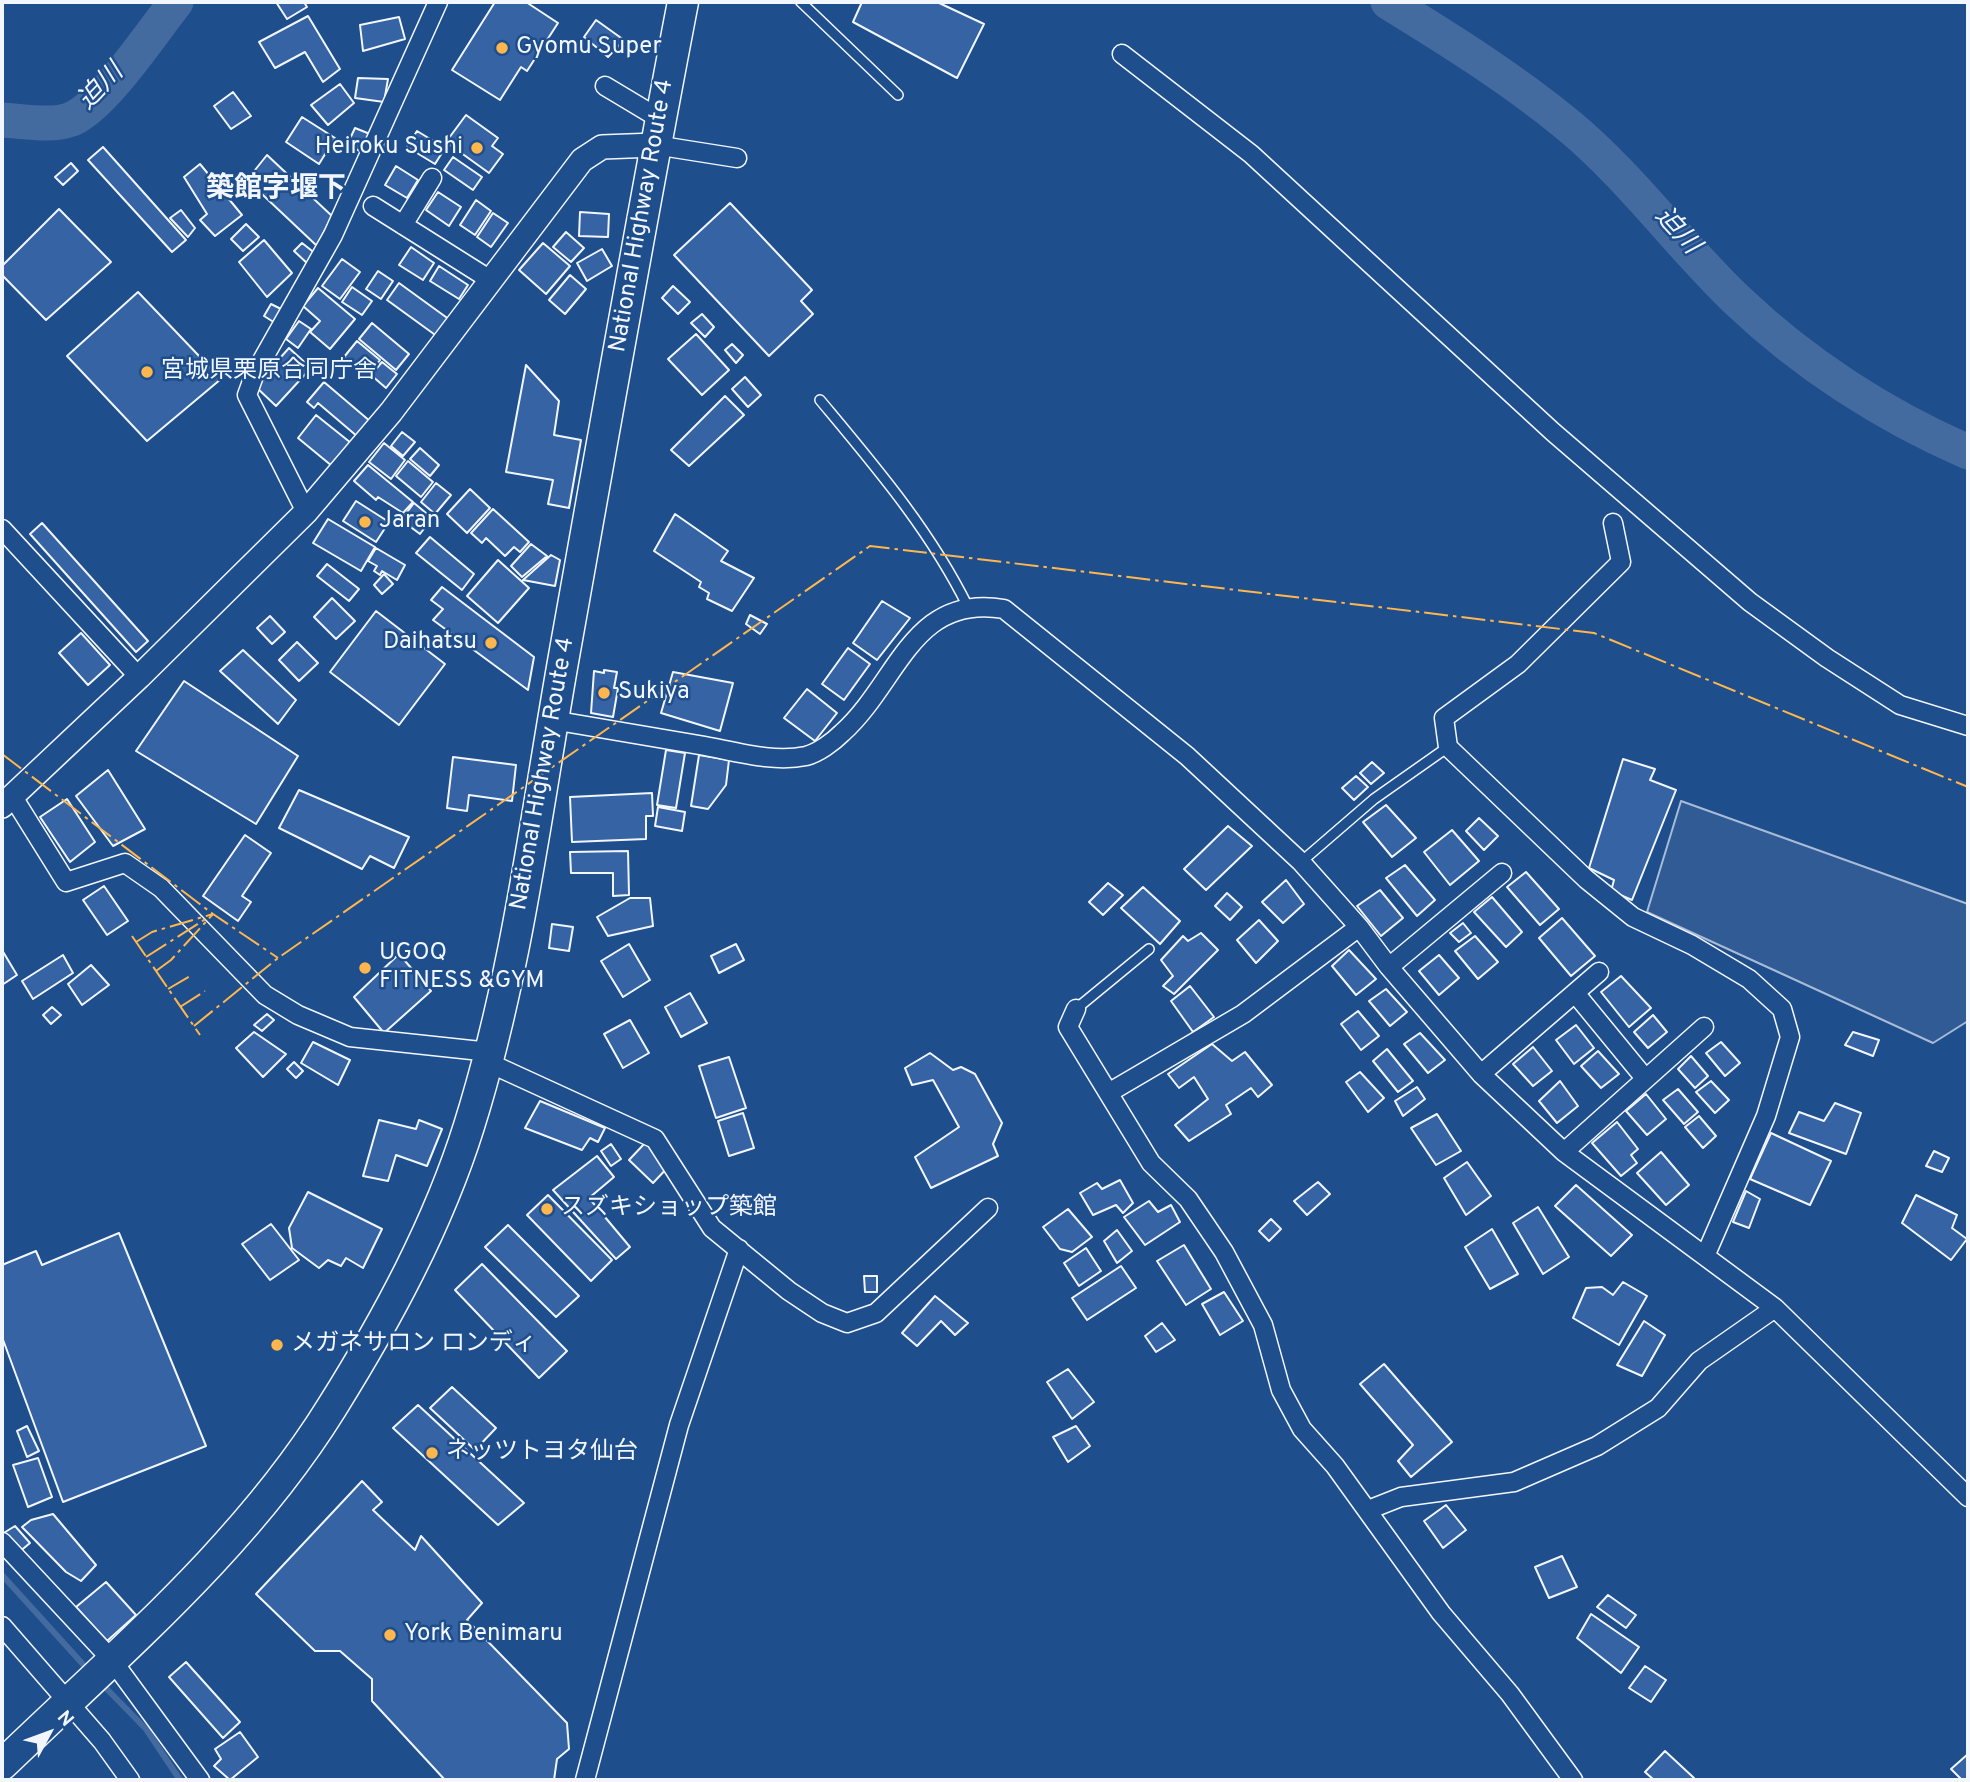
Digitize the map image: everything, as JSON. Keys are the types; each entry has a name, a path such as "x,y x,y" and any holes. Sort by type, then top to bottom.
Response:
{"highway":[{"name":"National Highway Route 4","path":"2,1765 216,1556 330,1410 428,1234 469,1127 489,1057 517,936 552,720 682,2"}],"street":[{"path":"306,512 247,395 256,373 333,235 438,2"},
{"path":"1122,54 1251,154 1553,432 1750,602 1827,658 1900,705 1968,726"},
{"path":"605,86 658,132 737,158"},
{"path":"658,132 602,147 582,160 391,412 306,512 139,677 7,801 66,882 125,863 161,888 265,995 298,1015 350,1037 489,1057 655,1139 712,1228 789,1291 822,1313 847,1323 876,1313 988,1208"},
{"path":"403,225 432,178"},
{"path":"373,206 492,281"},
{"path":"1613,523 1621,562 1518,664 1444,718 1448,747 1586,879 1633,916 1692,945 1749,979 1782,1009 1790,1037 1766,1116 1706,1254"},
{"path":"2,529 139,677"},
{"path":"552,720 770,757 807,756 834,741 859,718 933,620 952,610 968,607 985,605 1003,609 1187,756 1301,862 1482,1074 1564,1152 1706,1254 1775,1308 1968,1497"},
{"path":"1389,967 1502,873"},
{"path":"1110,1092 1242,1014 1359,927"},
{"path":"1482,1074 1599,972"},
{"path":"1575,993 1644,1077"},
{"path":"1076,1009 1068,1027 1151,1163 1188,1199 1237,1275 1263,1325 1281,1390 1302,1429 1335,1466 1441,1613 1510,1694 1573,1780"},
{"path":"1564,1152 1644,1077 1704,1027"},
{"path":"585,1780 679,1425 739,1249"},
{"path":"1368,1510 1401,1497 1514,1482 1597,1446 1658,1408 1699,1361 1775,1308"},
{"path":"2,1542 107,1664 200,1780"},
{"path":"2,1626 71,1700 130,1780"}],"lane":[{"path":"801,2 898,94"},
{"path":"820,400 918,519 949,569 968,607"},
{"path":"1301,862 1374,799 1448,747"},
{"path":"1076,1009 1149,949"}],"shaded area":[{"path":"1681,801 1968,904 1968,1021 1933,1043 1647,912"}],"building":[{"path":"276,2 304,2 307,7 287,19"},
{"path":"495,2 526,2 558,23 527,71 521,67 500,100 452,70"},
{"path":"862,2 937,2 984,24 957,78 853,22"},
{"path":"308,16 340,69 323,82 305,52 275,68 259,42"},
{"path":"399,17 405,39 363,51 360,25"},
{"path":"596,20 624,40 608,57 584,37"},
{"path":"358,78 388,79 384,102 355,98"},
{"path":"340,84 354,103 328,125 311,105"},
{"path":"233,92 251,116 231,129 214,106"},
{"path":"466,115 498,138 492,146 503,154 489,173 446,142"},
{"path":"302,117 335,138 319,164 286,142"},
{"path":"355,128 370,134 362,152 347,145"},
{"path":"417,131 445,148 435,164 407,147"},
{"path":"103,147 186,240 172,252 88,160"},
{"path":"267,155 332,216 317,246 247,180"},
{"path":"453,157 482,177 473,190 444,170"},
{"path":"71,163 78,171 63,185 55,177"},
{"path":"200,164 242,215 215,236 200,220 207,214 184,177"},
{"path":"396,166 418,180 407,198 385,185"},
{"path":"438,192 461,207 449,226 426,210"},
{"path":"476,200 491,211 475,235 460,225"},
{"path":"730,203 812,290 801,301 813,314 769,356 674,255"},
{"path":"59,209 111,262 46,320 2,275 2,266"},
{"path":"181,210 195,228 188,237 170,218"},
{"path":"580,212 609,214 608,237 579,236"},
{"path":"493,213 508,223 491,247 477,237"},
{"path":"246,224 259,237 243,251 231,239"},
{"path":"566,232 584,248 571,262 553,247"},
{"path":"264,240 292,273 267,297 239,262"},
{"path":"302,243 316,254 309,265 294,251"},
{"path":"543,243 570,266 546,294 519,270"},
{"path":"411,247 434,263 423,280 399,265"},
{"path":"602,249 612,266 587,281 577,263"},
{"path":"342,259 360,272 340,299 322,286"},
{"path":"439,266 468,285 459,299 430,281"},
{"path":"378,271 393,281 381,299 366,289"},
{"path":"570,275 586,289 565,314 549,300"},
{"path":"399,283 450,320 438,337 387,300"},
{"path":"673,286 690,302 678,314 662,298"},
{"path":"352,287 372,301 362,315 342,302"},
{"path":"318,288 355,319 330,349 310,332 320,321 303,306"},
{"path":"138,292 221,379 147,441 67,356"},
{"path":"271,304 287,312 280,326 264,316"},
{"path":"702,314 714,327 705,337 691,323"},
{"path":"299,321 311,329 298,348 286,339"},
{"path":"372,323 409,354 396,370 359,339"},
{"path":"696,334 729,370 702,395 668,359"},
{"path":"357,341 380,360 368,376 344,357"},
{"path":"732,344 743,355 736,363 725,350"},
{"path":"289,348 311,368 276,406 255,386"},
{"path":"382,362 397,374 386,388 371,375"},
{"path":"526,365 559,401 554,435 581,440 569,508 548,504 553,480 506,472"},
{"path":"745,377 761,395 748,407 732,389"},
{"path":"324,382 371,422 358,437 318,403 314,408 307,402"},
{"path":"725,396 744,415 689,466 671,450"},
{"path":"316,415 351,443 332,466 298,438"},
{"path":"402,432 415,442 403,456 391,446"},
{"path":"384,443 405,460 391,479 369,462"},
{"path":"420,448 439,465 430,476 410,459"},
{"path":"408,461 433,482 421,497 396,476"},
{"path":"368,465 413,502 403,513 378,497 376,500 354,481"},
{"path":"436,483 451,495 435,514 421,502"},
{"path":"470,489 490,508 467,533 447,514"},
{"path":"356,501 389,522 376,542 343,521"},
{"path":"414,503 432,518 420,534 401,520"},
{"path":"493,509 529,542 520,552 514,547 505,556 486,538 482,543 471,533"},
{"path":"675,514 728,551 721,561 754,578 732,611 707,599 709,593 699,587 701,582 654,551"},
{"path":"328,519 375,547 361,571 313,543"},
{"path":"42,523 148,641 136,652 30,534"},
{"path":"430,537 474,574 462,590 416,553"},
{"path":"531,544 547,556 522,577 511,566"},
{"path":"376,548 405,565 397,580 382,571 380,575 374,571 377,566 368,561"},
{"path":"551,555 560,560 555,586 523,580"},
{"path":"498,560 529,588 498,623 467,596"},
{"path":"327,564 359,589 349,601 317,576"},
{"path":"384,574 393,584 382,594 374,585"},
{"path":"442,587 534,657 528,690 433,620 443,609 431,600"},
{"path":"332,598 355,621 336,639 314,617"},
{"path":"882,601 910,618 877,660 853,643"},
{"path":"376,611 445,664 399,725 330,672"},
{"path":"750,615 767,624 760,634 746,624"},
{"path":"270,616 285,632 272,644 257,628"},
{"path":"81,633 110,665 88,685 59,653"},
{"path":"297,642 318,663 299,681 279,660"},
{"path":"848,648 870,664 844,700 822,684"},
{"path":"243,650 296,700 278,724 220,671"},
{"path":"604,670 617,672 614,688 618,688 613,717 591,713 594,671 604,673"},
{"path":"673,672 733,683 720,731 661,713"},
{"path":"184,681 298,756 256,824 136,751"},
{"path":"807,689 837,713 815,741 784,718"},
{"path":"666,750 685,753 676,808 657,805"},
{"path":"699,755 729,760 726,785 708,809 691,806"},
{"path":"453,757 516,765 512,801 469,795 467,811 447,808"},
{"path":"1623,759 1655,769 1650,780 1676,790 1632,900 1611,891 1614,880 1589,868"},
{"path":"1372,762 1384,773 1371,784 1360,773"},
{"path":"108,770 145,829 113,846 76,796"},
{"path":"1356,776 1368,787 1354,800 1342,788"},
{"path":"299,790 409,837 394,868 370,856 362,869 279,828"},
{"path":"652,793 653,816 646,816 646,839 572,842 570,797"},
{"path":"67,799 95,842 70,862 40,817"},
{"path":"1386,805 1416,838 1392,857 1363,822"},
{"path":"658,807 685,812 682,831 655,826"},
{"path":"1479,818 1498,836 1484,850 1466,831"},
{"path":"1228,826 1252,846 1206,890 1184,869"},
{"path":"1452,830 1479,861 1450,885 1424,852"},
{"path":"245,835 271,853 242,896 251,902 238,921 203,896"},
{"path":"628,851 629,895 613,896 613,873 571,873 570,852"},
{"path":"1405,865 1435,900 1417,916 1386,878"},
{"path":"1526,872 1559,909 1540,925 1507,887"},
{"path":"1286,880 1304,904 1283,923 1262,902"},
{"path":"1108,883 1123,895 1103,915 1089,902"},
{"path":"104,886 128,921 107,935 83,900"},
{"path":"1143,887 1180,921 1160,944 1121,908"},
{"path":"1380,890 1403,918 1381,936 1357,906"},
{"path":"1227,893 1242,907 1230,920 1215,906"},
{"path":"1492,897 1522,932 1506,947 1474,912"},
{"path":"630,898 650,898 653,926 608,936 597,917"},
{"path":"1562,918 1595,956 1571,976 1539,938"},
{"path":"1259,920 1278,941 1256,963 1237,940"},
{"path":"1463,923 1471,933 1459,942 1450,933"},
{"path":"552,924 573,927 569,951 549,948"},
{"path":"1201,933 1218,950 1174,994 1163,986 1173,976 1161,960 1183,936 1188,941"},
{"path":"1475,936 1498,962 1478,979 1455,951"},
{"path":"629,944 650,980 623,997 601,961"},
{"path":"736,944 744,960 719,973 711,956"},
{"path":"2,950 17,975 2,985"},
{"path":"1349,950 1376,979 1356,995 1332,966"},
{"path":"399,954 431,991 384,1033 354,997"},
{"path":"63,955 73,973 33,999 22,981"},
{"path":"1439,955 1459,978 1439,995 1419,971"},
{"path":"91,965 109,985 82,1005 68,984"},
{"path":"1621,976 1651,1008 1629,1027 1601,992"},
{"path":"1190,986 1214,1017 1193,1032 1171,1001"},
{"path":"1386,989 1407,1012 1390,1026 1369,1001"},
{"path":"690,993 707,1023 681,1037 665,1007"},
{"path":"52,1007 61,1015 51,1024 43,1015"},
{"path":"1358,1011 1379,1036 1361,1050 1341,1024"},
{"path":"267,1014 274,1020 262,1031 254,1025"},
{"path":"1653,1015 1667,1032 1648,1048 1634,1032"},
{"path":"630,1020 649,1053 623,1068 604,1034"},
{"path":"1576,1025 1594,1048 1574,1064 1556,1040"},
{"path":"254,1032 286,1054 263,1077 236,1048"},
{"path":"1853,1032 1879,1040 1873,1056 1845,1045"},
{"path":"1420,1033 1445,1060 1428,1073 1404,1044"},
{"path":"313,1042 350,1060 338,1085 301,1063"},
{"path":"1721,1042 1740,1063 1725,1076 1706,1053"},
{"path":"1212,1044 1232,1061 1245,1052 1272,1085 1258,1097 1251,1088 1226,1105 1231,1114 1189,1141 1175,1125 1208,1099 1194,1077 1179,1088 1168,1074"},
{"path":"1533,1047 1552,1071 1533,1086 1513,1064"},
{"path":"1387,1049 1413,1081 1398,1092 1373,1061"},
{"path":"1598,1051 1619,1074 1601,1088 1581,1066"},
{"path":"930,1053 953,1070 961,1067 975,1074 1002,1123 993,1144 998,1156 931,1188 915,1157 959,1127 933,1080 912,1085 905,1068"},
{"path":"1691,1056 1708,1076 1695,1088 1678,1069"},
{"path":"729,1057 746,1108 716,1118 699,1066"},
{"path":"294,1062 303,1071 296,1078 287,1069"},
{"path":"1360,1072 1384,1098 1368,1112 1346,1082"},
{"path":"1560,1081 1578,1106 1557,1123 1539,1101"},
{"path":"1711,1081 1729,1100 1715,1113 1696,1092"},
{"path":"1417,1087 1425,1099 1403,1116 1395,1101"},
{"path":"1678,1089 1698,1112 1684,1124 1663,1100"},
{"path":"1646,1094 1666,1119 1647,1135 1626,1111"},
{"path":"540,1101 605,1128 598,1142 590,1138 582,1150 525,1128"},
{"path":"1835,1103 1861,1113 1846,1154 1789,1133 1799,1112 1824,1121"},
{"path":"743,1113 754,1148 729,1156 718,1121"},
{"path":"1437,1114 1461,1151 1436,1165 1411,1128"},
{"path":"1699,1116 1716,1136 1703,1148 1685,1127"},
{"path":"379,1120 416,1129 419,1120 442,1129 427,1166 396,1155 388,1181 363,1176"},
{"path":"1617,1122 1638,1149 1631,1155 1637,1163 1621,1176 1592,1143"},
{"path":"1771,1133 1831,1161 1810,1205 1750,1179"},
{"path":"645,1143 671,1164 653,1183 629,1160"},
{"path":"611,1144 621,1159 611,1166 601,1151"},
{"path":"1934,1151 1949,1158 1942,1172 1926,1166"},
{"path":"1661,1152 1689,1185 1666,1205 1637,1173"},
{"path":"597,1156 614,1177 589,1198 630,1247 616,1259 553,1190"},
{"path":"1467,1162 1491,1196 1466,1215 1444,1178"},
{"path":"1120,1180 1133,1203 1123,1213 1116,1205 1093,1215 1080,1193 1097,1183 1102,1189"},
{"path":"1318,1182 1330,1194 1307,1215 1294,1201"},
{"path":"1576,1185 1632,1235 1611,1256 1555,1206"},
{"path":"1746,1191 1760,1199 1749,1228 1733,1222"},
{"path":"308,1192 382,1229 363,1268 346,1258 341,1266 328,1260 319,1268 292,1248 289,1228"},
{"path":"548,1195 612,1260 591,1281 527,1215"},
{"path":"1916,1195 1957,1215 1952,1228 1967,1239 1951,1260 1902,1223"},
{"path":"1149,1201 1158,1212 1171,1205 1180,1222 1145,1245 1124,1217"},
{"path":"1538,1207 1569,1257 1543,1274 1513,1223"},
{"path":"1068,1209 1092,1237 1072,1252 1060,1249 1043,1227"},
{"path":"1271,1219 1281,1229 1269,1241 1259,1231"},
{"path":"271,1224 299,1260 270,1280 242,1244"},
{"path":"508,1225 579,1296 556,1317 485,1247"},
{"path":"1492,1229 1518,1274 1490,1289 1465,1247"},
{"path":"1117,1230 1132,1251 1117,1263 1104,1241"},
{"path":"119,1233 206,1446 63,1502 2,1337 2,1265 36,1251 42,1265"},
{"path":"1184,1245 1211,1289 1186,1305 1157,1261"},
{"path":"1086,1248 1101,1271 1079,1286 1064,1263"},
{"path":"482,1264 567,1351 539,1378 455,1290"},
{"path":"1121,1266 1136,1288 1087,1320 1072,1298"},
{"path":"864,1276 877,1276 877,1292 865,1292"},
{"path":"1623,1282 1647,1296 1619,1345 1573,1318 1586,1288 1602,1287 1613,1295"},
{"path":"1224,1292 1243,1321 1220,1335 1202,1304"},
{"path":"935,1296 968,1323 955,1335 941,1321 917,1346 902,1333"},
{"path":"1644,1321 1665,1335 1642,1376 1617,1365"},
{"path":"1162,1323 1175,1340 1156,1352 1145,1336"},
{"path":"1384,1364 1452,1442 1411,1477 1398,1461 1413,1445 1360,1384"},
{"path":"1068,1369 1094,1402 1072,1419 1047,1382"},
{"path":"452,1387 496,1428 475,1450 430,1408"},
{"path":"418,1405 524,1503 498,1525 393,1428"},
{"path":"27,1426 39,1451 27,1457 17,1431"},
{"path":"1076,1426 1090,1446 1068,1462 1053,1437"},
{"path":"38,1458 52,1497 28,1507 13,1465"},
{"name":"York Benimaru","path":"362,1481 382,1502 373,1510 415,1550 421,1536 482,1603 467,1620 567,1723 569,1749 557,1759 554,1780 445,1780 372,1701 372,1679 340,1651 315,1651 256,1594"},
{"path":"1446,1505 1466,1530 1443,1548 1424,1521"},
{"path":"53,1514 96,1565 81,1581 66,1572 22,1527 31,1520"},
{"path":"15,1526 30,1543 18,1553 2,1534"},
{"path":"1562,1556 1577,1587 1549,1598 1535,1567"},
{"path":"106,1582 136,1615 107,1641 76,1607"},
{"path":"1608,1595 1636,1615 1626,1628 1597,1607"},
{"path":"1591,1614 1639,1647 1621,1673 1577,1638"},
{"path":"186,1662 240,1722 223,1738 169,1677"},
{"path":"1645,1666 1666,1680 1651,1702 1629,1688"},
{"path":"240,1732 258,1757 230,1780 214,1766 221,1759 215,1749"},
{"path":"1665,1751 1694,1778 1654,1780 1645,1772"},
{"path":"1968,1754 1968,1780 1962,1780 1951,1769"}],"waterway":[{"name":"迫川","path":"2,120 55,123 72,119 85,111 113,83 176,2"},
{"name":"迫川","path":"1388,2 1503,76 1568,125 1613,167 1716,280 1790,346 1876,405 1968,452"},
{"path":"2,1575 90,1672"},
{"path":"100,1682 146,1729 180,1780"}],"power":[{"path":"194,1026 278,958 870,546 1594,633 1968,787"},
{"path":"2,754 213,914"},
{"path":"136,942 152,932 213,914"},
{"path":"156,971 171,960 213,914 278,958"},
{"path":"146,957 207,918"},
{"path":"132,936 200,1035"},
{"path":"168,989 192,975"},
{"path":"180,1007 205,991"}],"place":[{"name":"Gyomu Super","path":"502,48"},
{"name":"Heiroku Sushi","path":"477,148"},
{"name":"宮城県栗原合同庁舎","path":"147,372"},
{"name":"Jaran","path":"365,522"},
{"name":"Daihatsu","path":"491,643"},
{"name":"Sukiya","path":"604,693"},
{"name":"UGOQ FITNESS &GYM","path":"365,968"},
{"name":"スズキショップ築館","path":"547,1209"},
{"name":"メガネサロン ロンディ","path":"277,1345"},
{"name":"ネッツトヨタ仙台","path":"432,1453"},
{"name":"York Benimaru","path":"390,1635"}],"district":[{"name":"築館字堰下","path":"276,190"}]}
